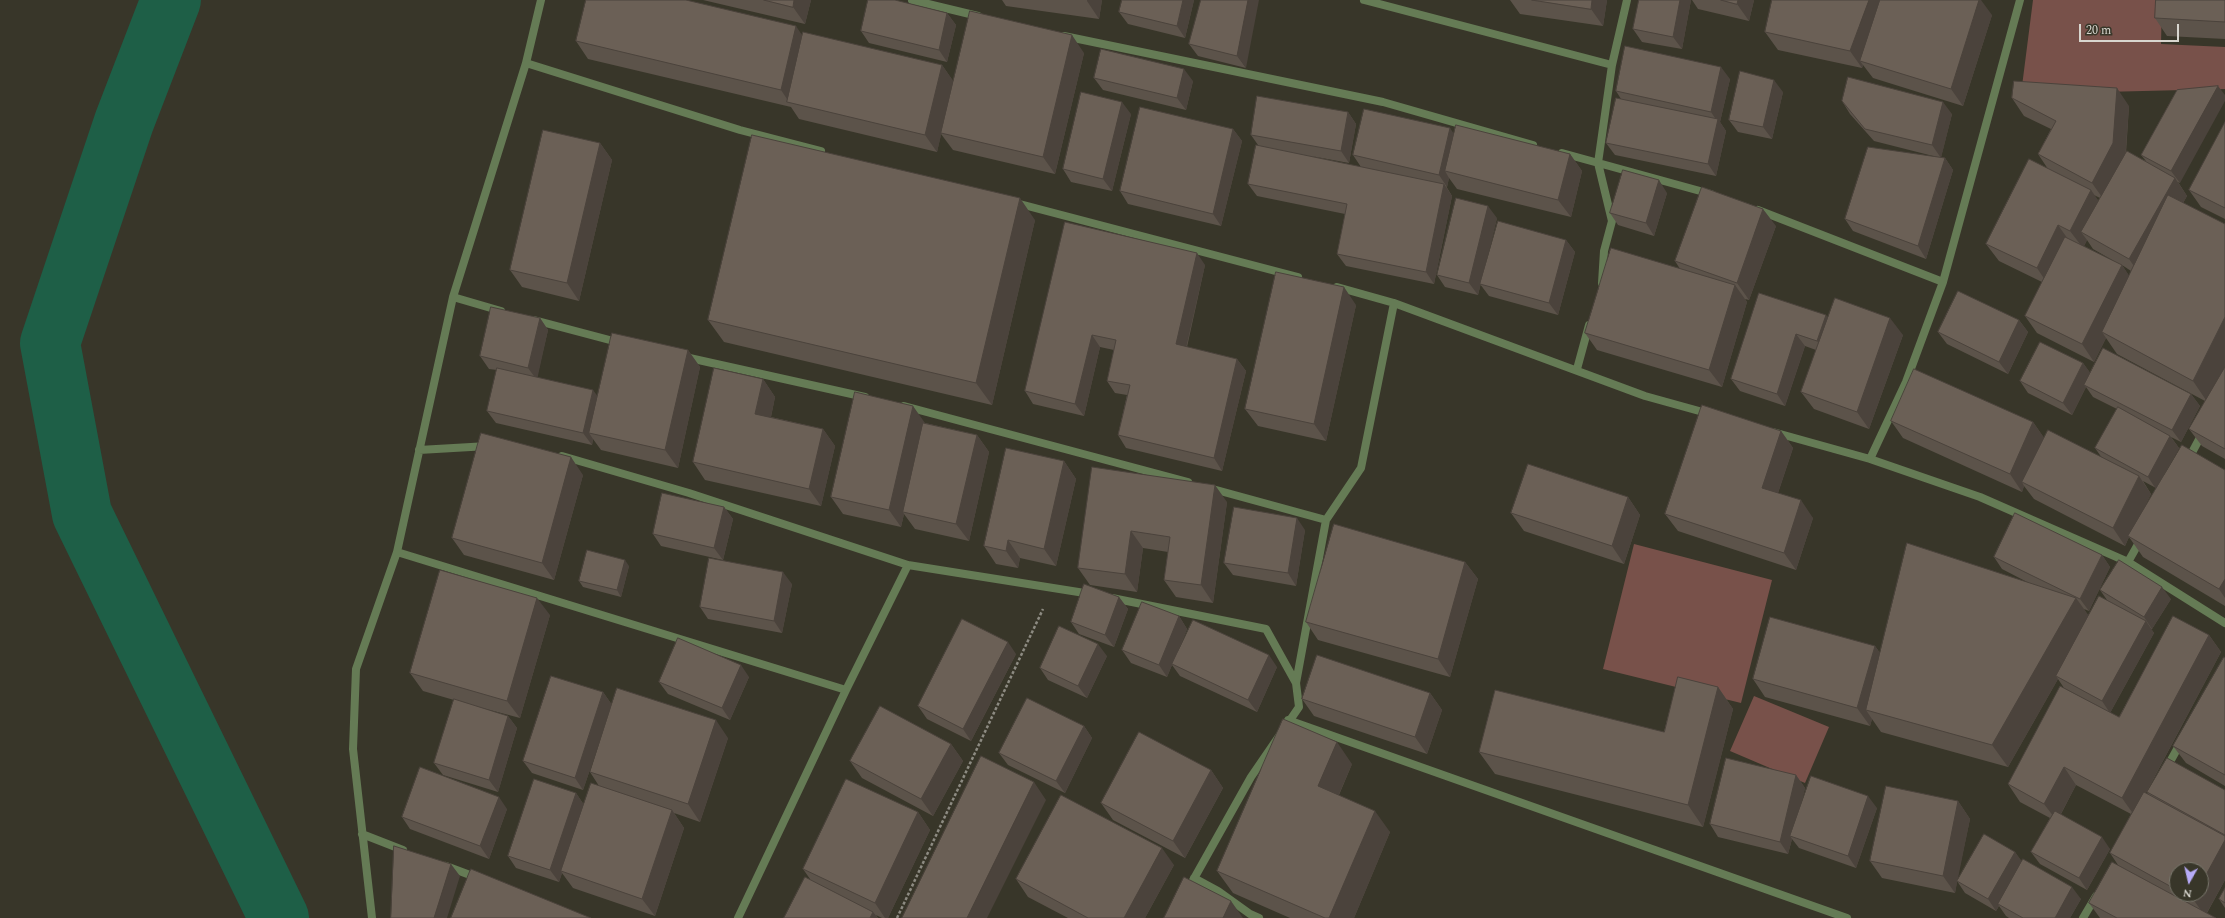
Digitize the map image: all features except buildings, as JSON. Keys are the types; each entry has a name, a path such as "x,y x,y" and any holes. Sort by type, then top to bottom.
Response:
{"street":[{"path":"372,918 353,749 356,669 397,552 453,297 526,63 541,0"},
{"path":"912,0 989,18"},
{"path":"1364,0 1612,65"},
{"path":"1598,294 1603,279 1604,251 1612,221 1598,163 1612,65 1627,0"},
{"path":"1870,459 1906,382 1943,282 2020,0"},
{"path":"1059,35 1383,102 1717,196"},
{"path":"526,63 740,130 832,154"},
{"path":"1009,201 1309,280"},
{"path":"1751,207 1943,282"},
{"path":"1325,284 1394,302 1646,396 1720,417"},
{"path":"453,297 512,314"},
{"path":"1183,898 1251,777 1288,720 1299,706 1296,683 1326,520 1361,468 1394,302"},
{"path":"1577,369 1592,317"},
{"path":"527,318 633,345"},
{"path":"680,356 875,399"},
{"path":"898,404 1326,520"},
{"path":"2183,469 2206,427"},
{"path":"1765,430 1870,459 1980,497 2128,562 2225,623"},
{"path":"419,450 497,445"},
{"path":"551,453 689,493 908,565 1053,587 1266,628 1296,683"},
{"path":"2128,562 2148,529"},
{"path":"397,552 846,690"},
{"path":"738,918 846,690 908,565"},
{"path":"1288,720 1846,918"},
{"path":"2160,780 2187,732"},
{"path":"362,834 413,854"},
{"path":"435,862 486,882"},
{"path":"1194,878 1218,891 1250,914 1259,918"},
{"path":"2084,918 2099,890"}],"path":[{"path":"896,918 1053,587"}],"shaded area":[{"path":"2033,0 2162,0 2161,44 2225,47 2225,89 2021,94"},
{"path":"1634,544 1772,580 1741,703 1603,669"},
{"path":"1754,696 1829,727 1805,783 1730,751"}],"waterway":[{"path":"171,0 124,122 50,343 82,514 279,918"}]}
